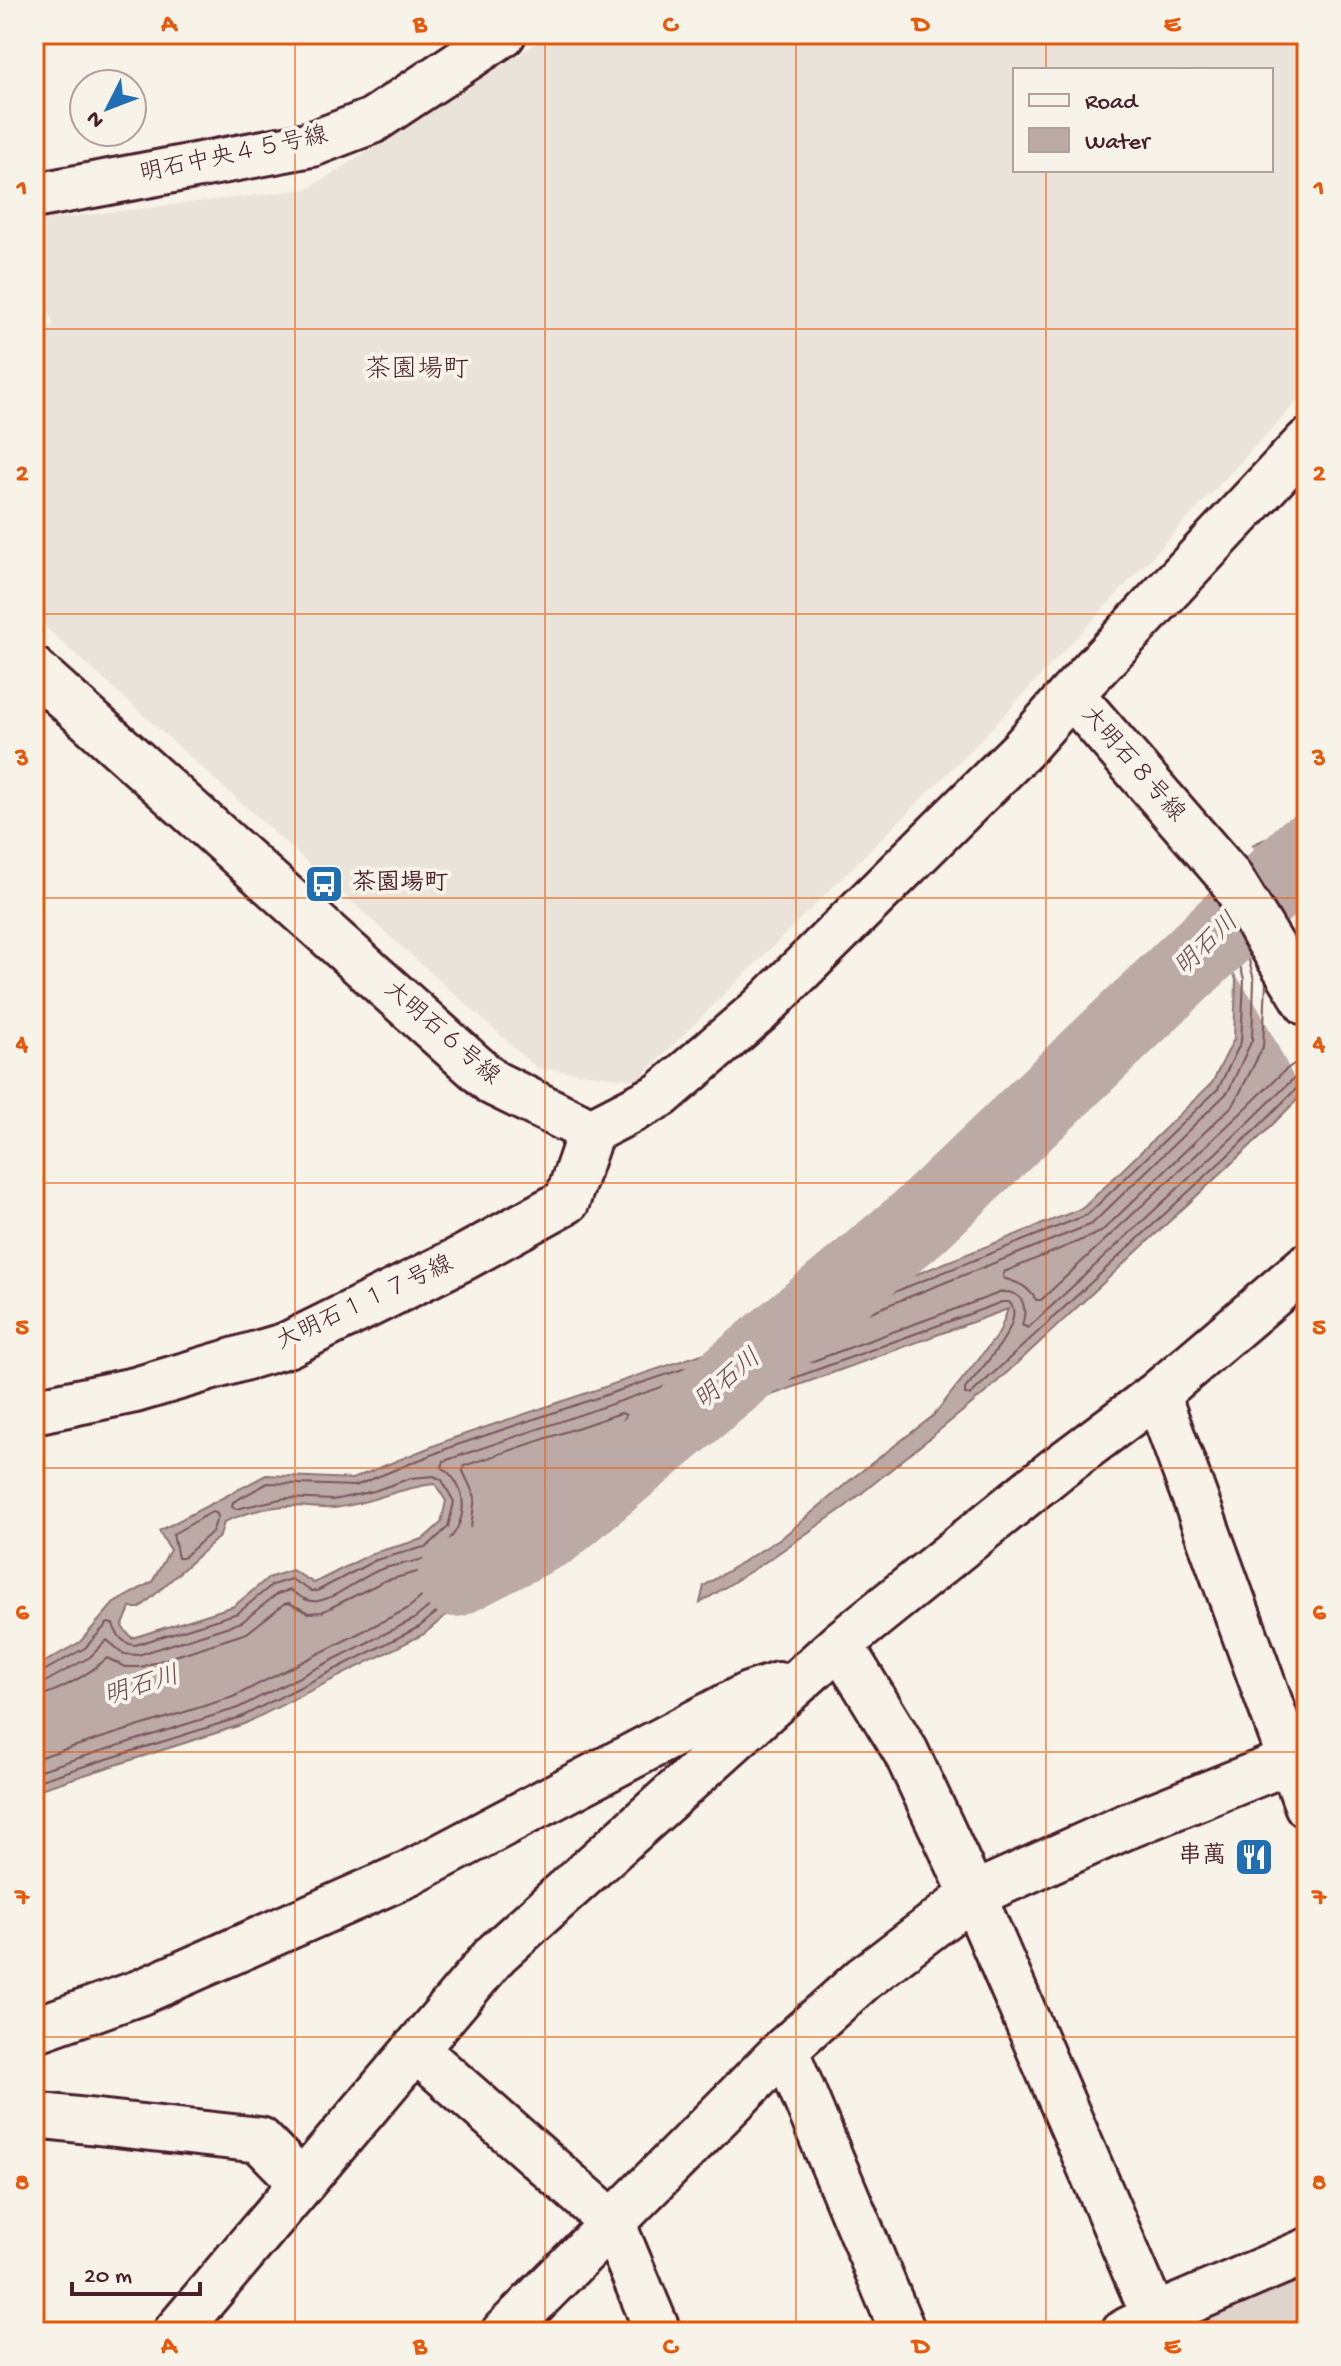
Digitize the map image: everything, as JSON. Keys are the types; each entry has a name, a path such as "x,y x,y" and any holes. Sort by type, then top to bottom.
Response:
{"street":[{"name":"明石中央４５号線","path":"34,196 312,144 372,121 503,34"},
{"name":"大明石８号線","path":"1307,442 1071,694 1229,876 1307,1003"},
{"name":"大明石６号線","path":"34,670 493,1083 591,1131"},
{"path":"591,1131 661,1095 760,1010 1022,750 1071,694"},
{"name":"大明石１１７号線","path":"34,1411 135,1390 287,1345 465,1257 567,1201 591,1131"},
{"path":"176,2332 496,1954 840,1644 1057,1469 1157,1394 1307,1266"},
{"path":"1157,1394 1299,1757 1307,1805"},
{"path":"840,1644 906,1752 973,1895 1147,2327 1307,2251"},
{"path":"34,2030 141,1992 408,1874 748,1695 805,1677"},
{"path":"504,2332 785,2049 863,1979 973,1895 1125,1827 1299,1757"},
{"path":"415,2049 612,2222 658,2332"},
{"path":"785,2049 903,2332"},
{"path":"34,2115 260,2140 302,2183"}],"shaded area":[{"path":"551,34 1307,34 1307,391 973,748 638,1080 537,1068 34,617 34,333 54,327 34,272 34,221 308,189"},
{"path":"1307,2272 1307,2332 1178,2332 1175,2326"}],"water":[{"path":"1285,830 1307,853 1307,1090 985,1393 846,1506 700,1603 704,1586 784,1536 933,1416 999,1333 1008,1309 766,1397 659,1422 640,1454 424,1634 244,1724 34,1791 34,1668 80,1642 114,1603 152,1582 170,1550 159,1531 266,1475 352,1479 448,1440 796,1322 1083,1208 1212,1083 1234,1039 1236,980 1215,910 1221,859","holes":["435,1484 446,1501 441,1523 423,1539 373,1553 314,1583 292,1570 268,1578 234,1606 132,1638 122,1627 130,1608 140,1608 220,1536 224,1522 231,1519 282,1506 346,1506"]}],"pier":[{"path":"1249,842 1307,921 1307,1095 1304,1098 1258,1007 1227,963 1211,911 1207,882 1219,856"}],"waterway":[{"name":"明石川","path":"455,1579 552,1529 919,1222 1307,851"}],"place":[{"name":"茶園場町","path":"324,884"},
{"name":"串萬","path":"1254,1857"}],"district":[{"name":"茶園場町","path":"417,371"}]}
